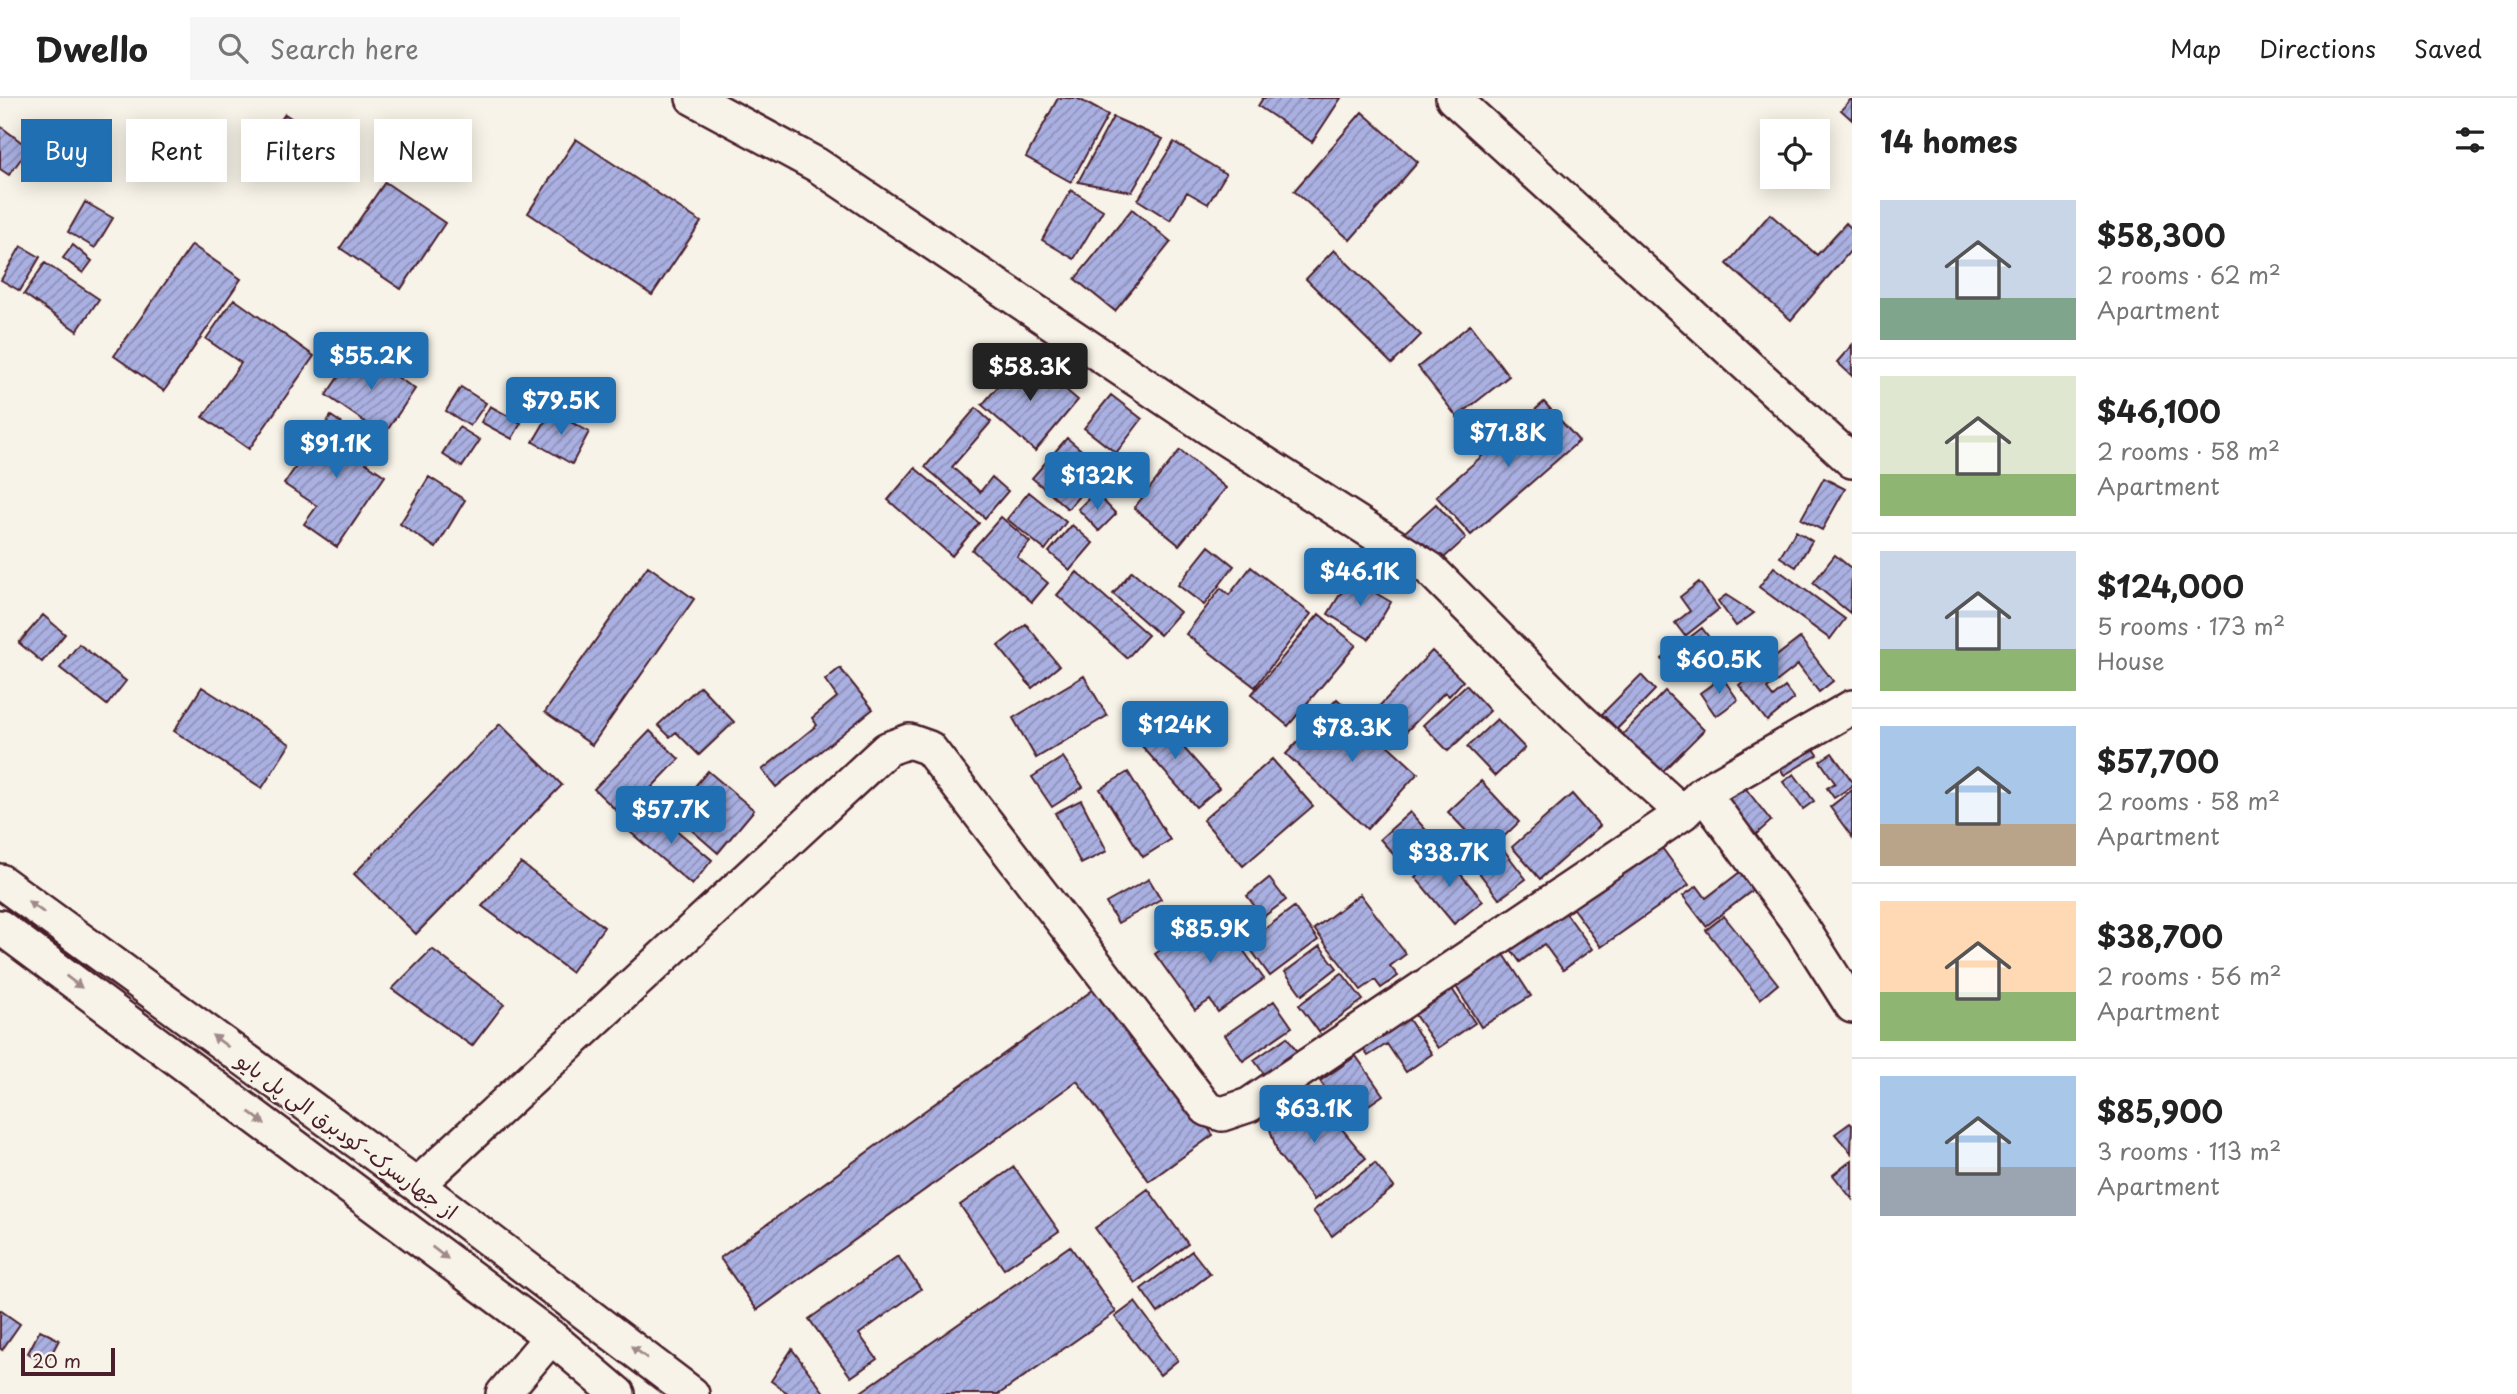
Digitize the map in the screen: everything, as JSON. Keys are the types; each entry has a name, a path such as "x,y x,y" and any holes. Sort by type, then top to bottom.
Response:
{"street":[{"path":"693,98 817,164 1209,428 1430,569 1577,717 1693,803 1803,929 1852,1006"},
{"path":"1453,98 1852,461"},
{"path":"417,1185 887,749 909,741 929,748 1207,1109 1222,1114 1248,1105 1693,803 1852,707"},
{"name":"از جهارسرک-کودبرق الی پل بایو","path":"0,881 417,1185 692,1394"},
{"name":"از جهارسرک-کودبرق الی پل بایو","path":"0,927 551,1337 618,1394"},
{"path":"503,1394 551,1337"}],"building":[{"path":"1058,98 1077,98 1108,115 1071,182 1026,157"},
{"path":"1263,98 1341,98 1312,142 1258,106"},
{"path":"1852,98 1852,120 1841,110"},
{"path":"1362,112 1418,162 1350,240 1294,191"},
{"path":"1113,117 1163,139 1132,192 1078,182"},
{"path":"0,126 21,142 21,159 9,175 0,169"},
{"path":"576,139 701,222 652,295 528,213"},
{"path":"1174,142 1226,174 1208,204 1187,192 1170,220 1138,200"},
{"path":"385,182 445,223 401,289 340,248"},
{"path":"1071,190 1103,210 1074,259 1042,240"},
{"path":"85,202 113,218 95,248 68,232"},
{"path":"1132,209 1171,242 1115,311 1075,279"},
{"path":"1770,214 1817,255 1846,223 1852,229 1852,249 1791,320 1727,264"},
{"path":"73,245 92,261 83,273 63,258"},
{"path":"192,245 241,279 164,391 114,356"},
{"path":"21,246 40,257 20,291 1,280"},
{"path":"1334,250 1421,335 1392,364 1306,279"},
{"path":"45,263 99,299 77,331 24,294"},
{"path":"234,299 314,356 249,449 203,417 241,363 206,339"},
{"path":"1470,325 1509,376 1457,417 1418,367"},
{"path":"1852,345 1852,376 1837,362"},
{"path":"357,350 415,389 384,435 326,395"},
{"path":"1025,355 1078,400 1035,451 982,405"},
{"path":"461,387 486,403 470,426 446,411"},
{"path":"1111,395 1142,419 1116,453 1084,428"},
{"path":"1544,402 1579,441 1471,535 1436,496"},
{"path":"490,406 521,423 512,439 481,422"},
{"path":"976,408 991,422 952,467 980,492 992,477 1008,491 985,518 925,467"},
{"path":"551,411 589,432 572,464 533,442"},
{"path":"331,416 377,447 366,463 385,476 337,547 304,524 317,506 284,484"},
{"path":"459,427 480,440 462,467 442,454"},
{"path":"1067,438 1103,468 1068,509 1032,478"},
{"path":"1180,450 1226,488 1179,545 1134,508"},
{"path":"915,468 979,523 952,556 888,500"},
{"path":"429,477 465,500 436,548 400,524"},
{"path":"1824,478 1845,489 1822,530 1801,519"},
{"path":"1029,492 1066,522 1045,550 1007,519"},
{"path":"1095,492 1116,514 1099,531 1078,509"},
{"path":"1436,504 1466,538 1436,565 1405,532"},
{"path":"1001,517 1030,542 1017,557 1048,583 1032,602 972,550"},
{"path":"1072,525 1093,543 1070,570 1049,552"},
{"path":"1796,531 1812,541 1796,567 1780,557"},
{"path":"1209,546 1234,566 1204,605 1178,585"},
{"path":"1835,555 1852,569 1850,613 1813,583"},
{"path":"648,566 694,599 592,745 545,712"},
{"path":"1251,567 1311,614 1255,687 1186,634 1221,588 1229,595"},
{"path":"1774,567 1845,619 1830,639 1759,587"},
{"path":"1132,571 1180,612 1160,635 1113,594"},
{"path":"1077,572 1148,635 1127,658 1057,595"},
{"path":"1350,578 1391,602 1369,639 1328,614"},
{"path":"1699,582 1719,609 1685,636 1675,623 1690,611 1680,597"},
{"path":"1726,595 1754,613 1736,626 1718,601"},
{"path":"1319,614 1356,645 1288,726 1251,695"},
{"path":"43,615 65,634 42,662 19,643"},
{"path":"1026,624 1059,666 1032,688 998,646"},
{"path":"1702,628 1725,659 1709,671 1697,654 1672,673 1662,659"},
{"path":"1800,638 1833,681 1819,692 1798,665 1767,689 1773,697 1785,687 1794,699 1767,721 1739,685"},
{"path":"79,644 126,681 107,705 60,668"},
{"path":"1432,651 1463,681 1449,696 1445,692 1393,745 1366,720"},
{"path":"840,668 873,709 776,787 762,770 817,725 812,718 837,697 825,680"},
{"path":"1641,675 1655,690 1617,729 1602,714"},
{"path":"1084,676 1107,716 1036,758 1013,718"},
{"path":"1722,677 1738,700 1716,716 1700,693"},
{"path":"1466,685 1490,711 1448,751 1423,725"},
{"path":"700,686 734,722 699,755 676,732 670,737 658,725"},
{"path":"202,687 290,744 262,788 174,731"},
{"path":"1665,691 1704,730 1661,773 1622,735"},
{"path":"1337,699 1418,773 1367,829 1286,754"},
{"path":"1155,715 1219,788 1196,807 1132,735"},
{"path":"1497,719 1525,748 1495,776 1467,747"},
{"path":"500,724 562,785 416,934 354,874"},
{"path":"650,731 679,759 623,817 594,789"},
{"path":"1809,741 1818,755 1784,775 1776,760"},
{"path":"1832,753 1852,781 1852,786 1834,798 1827,788 1835,783 1820,761"},
{"path":"1063,757 1083,787 1052,807 1032,777"},
{"path":"1272,759 1313,806 1243,866 1203,820"},
{"path":"708,771 754,810 718,853 672,813"},
{"path":"1128,772 1170,840 1143,857 1100,789"},
{"path":"1794,774 1814,801 1803,809 1783,782"},
{"path":"1739,780 1771,821 1753,837 1720,795"},
{"path":"1481,781 1519,822 1487,853 1448,812"},
{"path":"1852,790 1852,837 1830,807"},
{"path":"1572,794 1600,826 1540,879 1512,847"},
{"path":"1081,800 1107,851 1081,864 1055,813"},
{"path":"650,808 712,860 692,885 630,832"},
{"path":"1410,812 1439,845 1409,872 1380,839"},
{"path":"1657,841 1689,885 1601,947 1569,903"},
{"path":"1503,849 1526,879 1499,899 1477,870"},
{"path":"1444,854 1483,901 1454,924 1415,877"},
{"path":"521,863 604,927 571,972 482,906"},
{"path":"1744,869 1758,886 1706,926 1683,896 1697,886 1706,898"},
{"path":"1269,878 1286,900 1263,917 1247,896"},
{"path":"1149,879 1161,899 1118,923 1106,903"},
{"path":"1360,894 1406,954 1390,966 1398,976 1381,988 1375,980 1361,990 1314,929"},
{"path":"1558,902 1592,949 1563,970 1544,944 1520,962 1505,941"},
{"path":"1294,907 1318,940 1270,976 1246,943"},
{"path":"1215,911 1264,979 1218,1012 1210,1000 1195,1010 1155,954"},
{"path":"1724,916 1778,984 1760,999 1706,930"},
{"path":"1498,945 1531,996 1481,1027 1449,975"},
{"path":"1320,946 1337,968 1302,995 1285,972"},
{"path":"432,949 504,1004 472,1046 392,989"},
{"path":"1342,973 1363,1000 1319,1032 1299,1005"},
{"path":"1446,980 1475,1023 1438,1048 1408,1005"},
{"path":"1104,982 1213,1135 1149,1181 1077,1081 757,1310 720,1258"},
{"path":"1274,1001 1292,1027 1243,1061 1225,1035"},
{"path":"1404,1012 1432,1054 1406,1072 1387,1044 1368,1056 1359,1043"},
{"path":"1287,1037 1301,1058 1269,1081 1254,1060"},
{"path":"1356,1056 1383,1095 1347,1120 1320,1081"},
{"path":"1309,1089 1366,1158 1314,1200 1278,1154 1268,1123"},
{"path":"1850,1123 1852,1125 1851,1153 1835,1134"},
{"path":"1852,1160 1852,1199 1833,1175"},
{"path":"1375,1163 1394,1187 1332,1236 1313,1211"},
{"path":"1014,1167 1059,1231 1004,1269 960,1205"},
{"path":"1148,1189 1188,1244 1135,1283 1095,1228"},
{"path":"1070,1246 1116,1312 999,1394 858,1394"},
{"path":"1192,1251 1210,1274 1158,1313 1141,1289"},
{"path":"898,1256 921,1289 859,1334 877,1359 851,1377 809,1319"},
{"path":"1135,1302 1178,1360 1160,1375 1115,1317"},
{"path":"0,1310 20,1324 2,1350 0,1348"},
{"path":"40,1330 59,1340 46,1364 28,1353"},
{"path":"792,1349 825,1394 789,1394 771,1381"}]}
